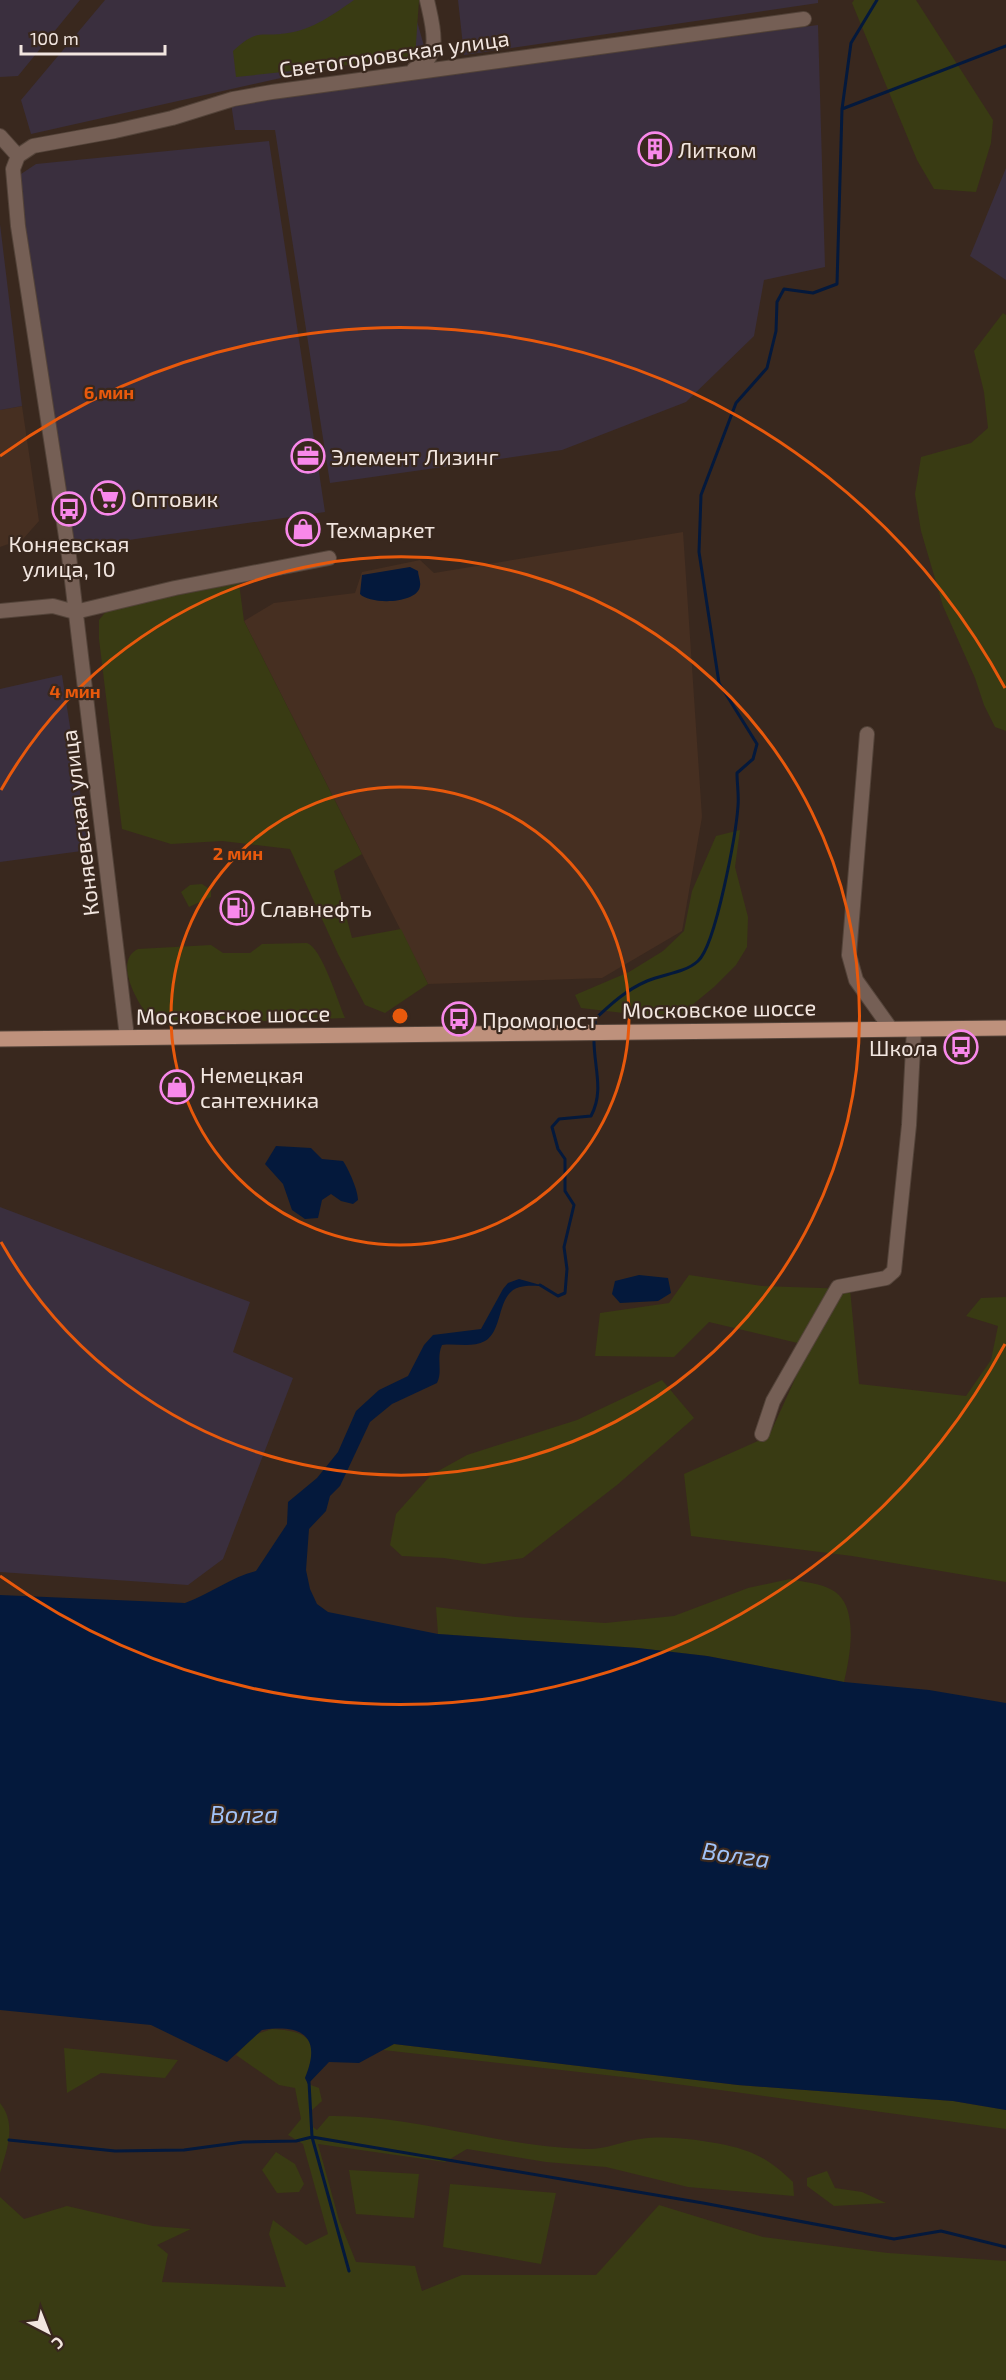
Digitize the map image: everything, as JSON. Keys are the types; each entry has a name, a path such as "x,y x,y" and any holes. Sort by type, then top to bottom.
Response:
{"main road":[{"name":"Московское шоссе","path":"0,1039 1006,1028"}],"street":[{"path":"410,71 426,63 433,51 434,33 427,0"},
{"name":"Светогоровская улица","path":"18,156 33,146 172,118 233,99 410,71 804,19"},
{"path":"0,136 18,156"},
{"name":"Коняевская улица","path":"18,156 13,176 19,238 62,509 127,1037"},
{"path":"0,611 53,606 75,612 175,588 329,558"},
{"path":"867,734 849,955 856,980 891,1029"},
{"path":"762,1434 773,1401 838,1287 886,1278 894,1271 909,1125 914,1029"}],"shaded area":[{"path":"0,0 80,0 18,76 0,77"},
{"path":"105,0 411,0 424,46 31,134 21,100"},
{"path":"458,0 818,0 818,3 464,55"},
{"path":"818,25 825,267 764,280 754,336 686,402 562,450 330,483 275,130 235,130 231,103"},
{"path":"269,141 325,512 73,548 15,178 36,164"},
{"path":"1006,168 1006,280 970,256"},
{"path":"0,224 22,406 0,410"},
{"path":"22,406 39,521 23,539 0,547 0,410"},
{"path":"683,532 702,817 682,931 602,978 428,984 244,621 274,603 355,593 362,572 420,560 434,573"},
{"path":"62,675 89,850 0,862 0,689"},
{"path":"0,1207 250,1302 233,1352 293,1378 223,1559 188,1585 0,1572"}],"green space":[{"path":"354,0 419,0 415,58 236,77 233,51 249,39 259,35 306,29"},
{"path":"854,0 916,0 993,120 991,143 976,192 934,189 917,160 852,3"},
{"path":"1003,313 1006,315 1006,731 995,727 943,606 921,531 915,494 921,457 971,443 988,428 984,392 974,351"},
{"path":"239,583 244,621 362,854 334,871 352,938 401,929 428,984 385,1013 365,1005 338,954 290,849 222,841 171,844 122,829 99,639 99,620 108,609"},
{"path":"740,830 735,867 748,917 747,947 736,965 679,1016 640,1015 581,1008 575,995 629,972 663,951 684,931 692,891 716,836"},
{"path":"202,884 211,890 211,897 189,907 181,892 190,885"},
{"path":"307,943 313,947 324,965 345,1018 157,1025 143,1009 131,987 128,975 127,964 130,955 138,949 211,945 223,953 250,953 262,944"},
{"path":"689,1275 762,1286 850,1289 859,1384 966,1396 991,1360 998,1326 966,1316 981,1298 1006,1297 1006,1582 852,1556 691,1536 684,1474 769,1436 810,1346 709,1322 674,1357 595,1356 600,1313 669,1303"},
{"path":"662,1380 694,1418 617,1485 523,1558 484,1564 444,1558 402,1556 390,1545 396,1514 431,1475 467,1455 577,1420"},
{"path":"790,1579 828,1588 841,1597 847,1607 851,1632 844,1682 707,1656 638,1648 438,1634 436,1607 516,1617 605,1623 674,1616 748,1588"},
{"path":"272,2029 296,2032 309,2041 312,2055 305,2078 308,2084 319,2088 322,2101 312,2110 313,2127 317,2130 329,2116 394,2120 554,2147 593,2149 640,2139 661,2138 705,2141 755,2154 778,2168 793,2182 794,2196 688,2187 606,2167 546,2162 467,2149 445,2162 318,2144 339,2220 356,2262 415,2266 422,2291 462,2275 596,2275 659,2205 763,2237 888,2253 1006,2261 1006,2380 0,2380 0,2197 24,2219 67,2206 153,2226 191,2229 157,2245 168,2254 162,2282 286,2287 269,2234 273,2220 306,2245 328,2234 303,2144 288,2135 301,2119 295,2088 279,2085 236,2055 254,2035"},
{"path":"394,2044 738,2085 953,2101 1006,2110 1006,2129 632,2078 383,2050"},
{"path":"64,2048 178,2060 165,2078 101,2073 67,2093"},
{"path":"0,2103 8,2119 9,2137 0,2173"},
{"path":"276,2152 295,2164 304,2184 299,2192 277,2193 262,2170"},
{"path":"349,2170 419,2174 414,2218 356,2214"},
{"path":"827,2171 835,2188 862,2192 886,2203 834,2206 807,2186 807,2178"},
{"path":"450,2184 556,2193 541,2264 443,2247"}],"water":[{"path":"410,567 418,571 420,584 417,592 411,596 383,601 365,598 360,594 362,575"},
{"path":"276,1146 311,1148 322,1159 343,1161 353,1180 358,1200 353,1204 341,1201 331,1194 322,1200 318,1218 305,1219 292,1210 283,1184 265,1164"},
{"path":"639,1275 668,1278 671,1293 658,1301 620,1303 612,1294 615,1281"},
{"name":"Волга","path":"519,1279 544,1286 523,1286 512,1291 503,1304 495,1329 485,1341 469,1345 442,1345 437,1383 392,1404 370,1422 340,1486 330,1496 326,1511 309,1529 306,1570 310,1589 317,1604 328,1612 438,1634 638,1648 707,1656 844,1682 929,1690 1006,1703 1006,2110 953,2101 738,2085 394,2044 359,2063 329,2062 308,2084 305,2078 310,2064 310,2043 305,2036 288,2029 262,2030 227,2062 151,2025 0,2010 0,1595 185,1603 238,1577 256,1571 287,1524 288,1502 317,1478 338,1452 356,1411 379,1390 408,1376 424,1345 433,1335 481,1329 503,1289 508,1283"}],"waterway":[{"path":"595,1028 595,1019 632,989 653,979 687,968 698,961 712,934 729,863 736,820 737,773 753,759 757,744 719,683 699,552 701,495 736,403 767,368 776,331 777,302 784,289 813,293 837,284 842,109 851,43 877,0"},
{"path":"842,109 1006,46"},
{"path":"540,1285 558,1296 565,1293 567,1269 564,1247 574,1205 565,1191 565,1159 558,1149 552,1127 559,1119 591,1116 598,1087 594,1037"},
{"path":"309,2082 312,2137 349,2271"},
{"path":"9,2140 115,2151 184,2150 243,2142 296,2141 312,2137 703,2203 894,2239 941,2231 1006,2247"}],"place":[{"name":"Литком","path":"655,149"},
{"name":"Элемент Лизинг","path":"308,456"},
{"name":"Оптовик","path":"108,498"},
{"name":"Коняевская улица, 10","path":"69,509"},
{"name":"Техмаркет","path":"303,529"},
{"name":"Славнефть","path":"237,908"},
{"name":"Промопост","path":"459,1019"},
{"name":"Школа","path":"961,1047"},
{"name":"Немецкая сантехника","path":"177,1087"}]}
